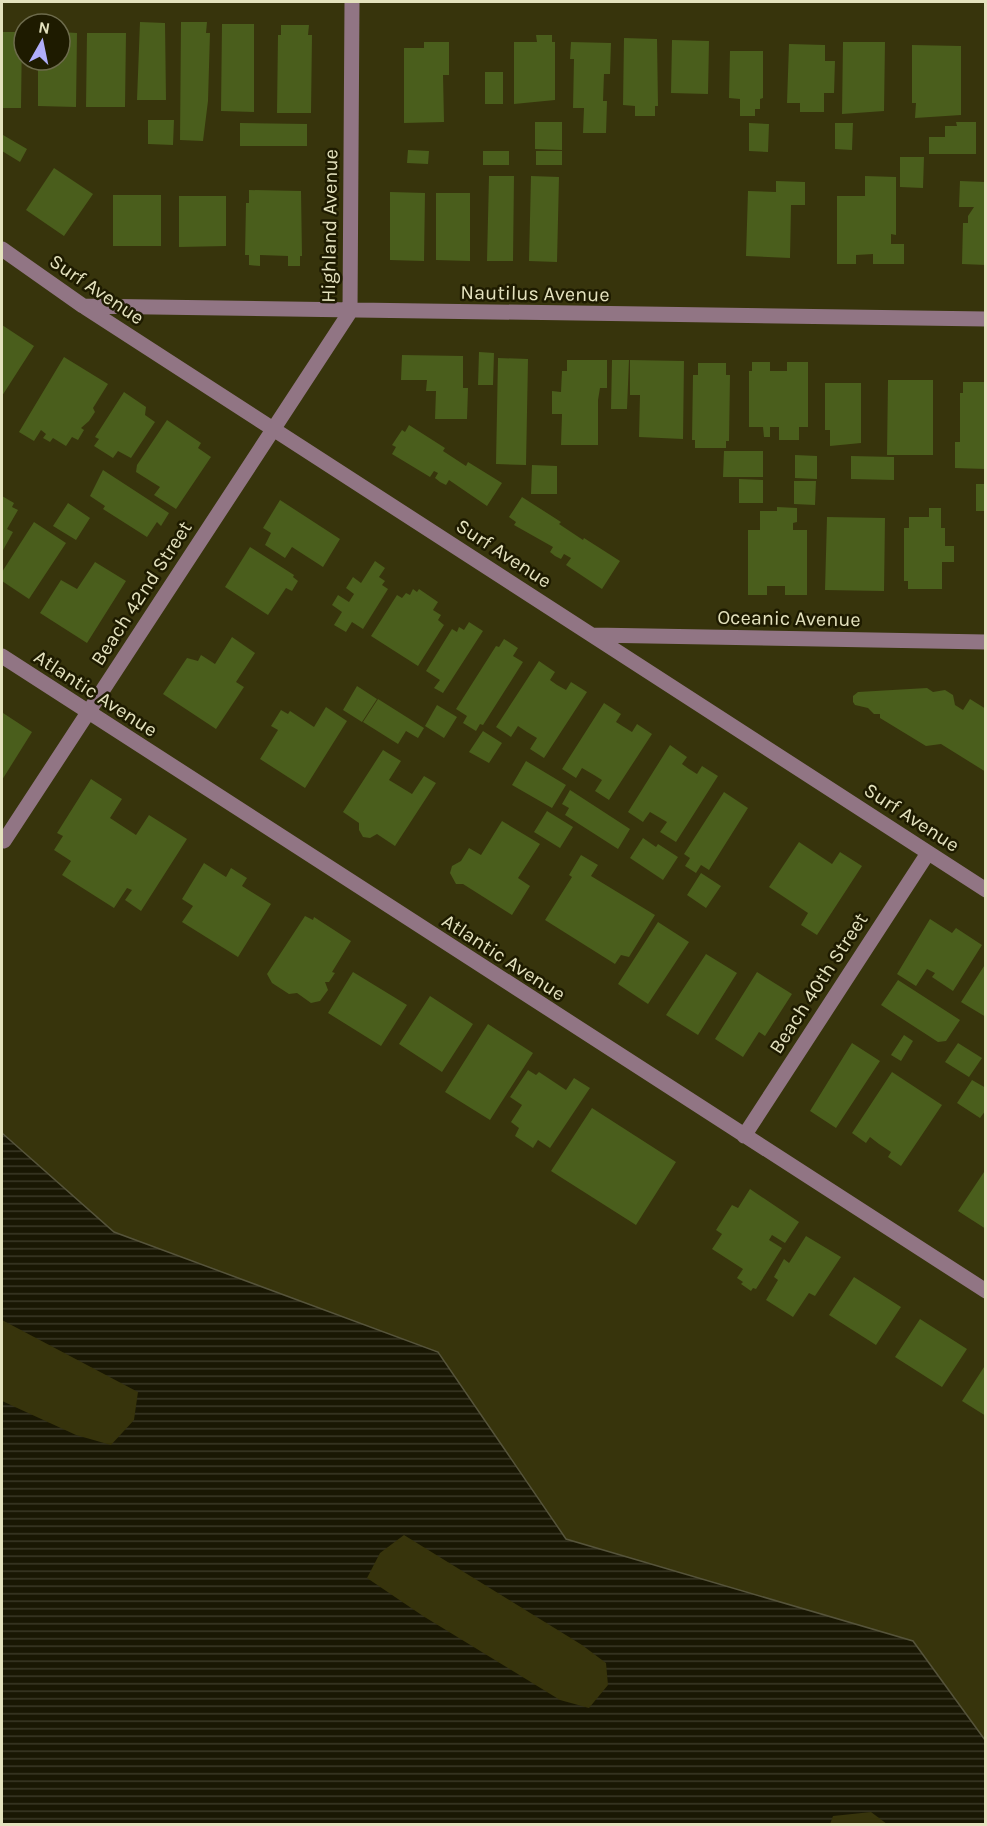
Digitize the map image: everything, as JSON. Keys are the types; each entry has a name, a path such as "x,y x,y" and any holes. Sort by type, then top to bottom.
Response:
{"street":[{"name":"Highland Avenue","path":"273,429 350,312 352,2"},
{"name":"Surf Avenue","path":"2,249 83,306 986,890"},
{"name":"Nautilus Avenue","path":"83,306 350,312 986,319"},
{"name":"Beach 42nd Street","path":"4,841 273,429"},
{"name":"Oceanic Avenue","path":"592,635 986,642"},
{"name":"Atlantic Avenue","path":"2,656 986,1291"},
{"name":"Beach 40th Street","path":"744,1136 928,853"}],"shaded area":[{"path":"2,1133 114,1232 438,1352 566,1539 913,1641 985,1740 985,1824 2,1824"}],"pier":[{"path":"2,1320 138,1392 134,1420 111,1445 76,1435 2,1401"},
{"path":"404,1535 582,1645 606,1663 608,1685 589,1708 560,1700 423,1616 367,1578 380,1553"},
{"path":"871,1812 887,1824 830,1824 833,1816"}],"building":[{"path":"140,22 165,23 166,100 137,100"},
{"path":"181,22 207,22 206,33 210,33 208,101 203,141 180,140"},
{"path":"222,24 254,24 254,112 221,111"},
{"path":"281,25 309,25 308,35 312,35 311,113 277,113 278,35 281,35"},
{"path":"2,32 12,32 12,72 21,72 21,108 2,108"},
{"path":"72,33 77,33 76,107 38,106 38,72 72,72"},
{"path":"87,33 126,33 125,107 86,107"},
{"path":"536,35 552,35 552,42 555,42 555,100 514,104 514,42 537,42"},
{"path":"624,38 657,39 658,106 655,106 655,116 635,116 635,106 623,105"},
{"path":"672,40 709,41 708,94 671,93"},
{"path":"424,42 449,42 449,75 443,75 444,122 404,123 404,48 424,48"},
{"path":"571,42 611,43 610,74 604,74 603,101 607,101 606,133 583,133 584,108 573,108 574,59 570,59"},
{"path":"843,42 885,42 884,111 842,114"},
{"path":"789,44 825,45 825,61 835,61 834,93 824,93 824,112 800,112 800,103 787,103"},
{"path":"912,45 961,46 961,115 915,118 916,103 912,103"},
{"path":"730,51 763,51 763,98 760,99 760,109 755,109 755,116 740,116 740,99 729,98"},
{"path":"485,72 503,72 503,104 485,104"},
{"path":"148,120 174,120 173,145 148,144"},
{"path":"535,122 562,122 562,150 535,149"},
{"path":"956,122 976,122 976,154 929,154 929,137 945,137 945,126 957,126"},
{"path":"240,123 307,124 307,146 240,146"},
{"path":"749,123 769,124 768,152 749,151"},
{"path":"835,123 853,123 852,150 835,149"},
{"path":"3,135 27,149 20,162 2,151"},
{"path":"408,150 429,151 428,164 407,163"},
{"path":"483,151 509,151 509,165 483,165"},
{"path":"536,151 562,151 562,165 536,165"},
{"path":"900,157 924,157 923,188 900,187"},
{"path":"54,168 93,194 64,236 26,210"},
{"path":"489,176 514,176 513,261 487,261"},
{"path":"531,176 559,177 557,262 529,261"},
{"path":"865,176 896,177 896,235 891,234 891,244 904,244 904,264 873,264 873,254 856,255 856,264 837,264 837,196 865,196"},
{"path":"776,181 805,182 805,205 791,205 790,258 746,256 748,191 776,192"},
{"path":"960,181 986,182 986,265 962,264 963,223 968,223 968,216 974,207 959,207"},
{"path":"249,190 301,191 302,256 300,256 300,266 288,266 288,256 260,255 260,266 249,265 249,255 245,255 246,203 249,203"},
{"path":"390,192 425,193 424,261 390,260"},
{"path":"436,193 470,193 470,261 436,260"},
{"path":"113,195 161,195 161,246 113,246"},
{"path":"179,196 226,196 226,246 179,247"},
{"path":"2,325 34,346 2,396"},
{"path":"479,352 494,353 493,385 478,385"},
{"path":"402,355 463,356 463,388 468,388 467,419 435,419 436,391 426,391 427,380 401,380"},
{"path":"64,357 108,384 93,408 95,412 81,428 84,430 78,440 72,437 66,446 53,438 50,442 43,438 46,434 41,430 34,441 19,432"},
{"path":"498,358 528,359 526,465 496,464"},
{"path":"567,360 607,360 607,388 600,388 598,400 598,445 561,445 562,414 552,414 552,391 561,392 562,371 567,371"},
{"path":"612,360 629,360 627,409 611,409"},
{"path":"630,360 684,361 683,439 639,437 640,395 630,395"},
{"path":"752,362 770,362 770,371 787,371 787,362 808,362 808,427 799,427 799,440 779,440 779,427 770,427 770,437 764,437 763,427 749,427 749,371 752,371"},
{"path":"698,363 726,363 726,375 730,375 729,441 726,441 726,448 695,448 695,440 692,440 693,375 698,375"},
{"path":"888,380 933,380 933,455 887,455"},
{"path":"963,382 986,382 986,469 955,468 955,442 960,442 960,393 963,393"},
{"path":"825,383 861,383 861,443 830,446 830,430 825,430"},
{"path":"124,392 146,407 145,415 155,422 131,458 118,451 113,458 94,446 99,439 95,437"},
{"path":"167,420 201,443 198,448 211,457 176,509 154,495 160,487 136,472 137,465"},
{"path":"409,425 445,448 443,451 466,466 468,462 502,483 487,506 449,480 446,485 440,482 435,478 438,473 434,471 430,477 392,454 396,447 392,445 402,430 405,432"},
{"path":"724,451 763,451 763,477 723,477"},
{"path":"795,455 817,456 817,479 795,478"},
{"path":"851,456 894,457 894,480 851,479"},
{"path":"532,465 557,466 557,494 531,494"},
{"path":"103,470 169,513 161,526 157,522 147,537 103,509 105,506 90,496"},
{"path":"739,479 763,480 763,503 739,503"},
{"path":"794,481 816,481 815,505 794,504"},
{"path":"976,484 986,484 986,511 976,511"},
{"path":"2,496 14,503 12,507 18,510 7,529 13,532 2,552"},
{"path":"522,497 561,522 559,524 583,540 584,538 620,561 602,589 566,565 571,558 564,554 561,559 555,556 550,552 553,547 514,525 516,522 509,517"},
{"path":"280,500 340,539 323,567 292,547 285,558 265,545 271,533 263,528"},
{"path":"68,503 90,518 76,540 53,526"},
{"path":"777,507 797,508 797,522 793,523 793,530 807,530 807,595 785,595 785,586 767,586 767,595 748,595 748,530 760,530 760,511 777,511"},
{"path":"929,508 941,508 941,528 945,528 945,546 954,546 954,562 942,562 942,589 908,589 908,581 904,581 904,528 909,528 909,517 929,517"},
{"path":"827,517 885,518 884,591 825,590"},
{"path":"34,522 66,543 29,599 2,581 2,572"},
{"path":"250,547 294,575 293,577 298,581 292,591 286,588 268,615 225,587"},
{"path":"375,561 385,568 379,577 385,581 382,585 388,589 363,629 352,622 346,632 334,625 342,612 332,605 338,595 349,602 354,594 346,588 353,577 361,583"},
{"path":"95,562 126,581 87,643 40,613 61,580 77,589"},
{"path":"413,589 417,592 419,589 438,602 433,610 441,615 438,620 444,625 418,666 371,636 397,595 402,598 406,593 410,595"},
{"path":"469,622 483,631 443,693 434,688 440,680 426,671 452,629 457,632 459,627 464,630"},
{"path":"232,637 255,653 236,682 244,687 216,729 163,694 187,658 198,661 201,655 215,664"},
{"path":"504,639 518,648 513,656 523,662 483,725 480,724 476,731 463,723 467,716 456,709 496,646 499,647"},
{"path":"539,661 555,672 550,680 557,685 566,690 571,682 587,692 544,758 530,749 537,738 518,726 511,737 496,727"},
{"path":"357,686 377,699 362,722 343,710"},
{"path":"927,688 933,692 945,690 953,695 955,705 963,710 970,699 986,709 986,772 941,744 926,746 880,718 880,714 874,714 868,708 855,705 853,702 853,696 858,692"},
{"path":"378,699 424,728 418,738 406,731 398,744 363,722"},
{"path":"604,703 621,714 616,722 632,732 637,724 652,734 609,800 595,791 602,780 582,768 576,778 562,769"},
{"path":"437,705 457,717 444,738 425,726"},
{"path":"326,707 347,721 305,788 260,759 278,730 271,726 281,710 288,714 290,711 314,727"},
{"path":"2,709 3,713 32,732 2,780"},
{"path":"483,731 502,743 489,763 469,752"},
{"path":"670,745 687,757 682,764 689,769 697,774 702,766 718,776 676,842 660,832 667,822 650,812 643,822 628,812"},
{"path":"383,750 401,761 389,780 412,794 424,776 436,783 395,846 377,834 370,838 363,837 359,830 359,823 343,812"},
{"path":"526,761 566,785 552,808 512,785"},
{"path":"91,779 122,799 110,818 136,835 149,815 187,839 141,911 125,900 132,890 127,888 114,908 62,875 71,861 54,850 63,836 57,833"},
{"path":"570,790 630,829 618,849 565,815 569,808 562,804"},
{"path":"724,792 748,808 709,870 701,865 696,873 685,866 690,858 684,854"},
{"path":"547,811 573,827 560,848 534,832"},
{"path":"502,821 540,844 518,878 530,886 512,915 463,884 456,884 450,873 452,866 461,861 469,848 481,855"},
{"path":"643,838 656,847 658,844 678,857 663,880 630,858"},
{"path":"799,842 832,864 840,852 862,866 817,935 801,925 808,913 769,887"},
{"path":"581,855 598,865 591,876 655,915 629,957 621,955 615,964 545,920 572,877 569,875"},
{"path":"204,863 226,877 231,868 247,878 242,886 271,904 238,957 182,922 193,906 182,899"},
{"path":"701,873 721,886 706,908 687,895"},
{"path":"305,916 313,920 314,917 351,941 332,972 335,973 329,982 325,982 328,990 320,1001 311,1003 297,993 289,994 272,983 267,974"},
{"path":"930,919 952,933 956,928 982,945 953,991 932,977 935,973 927,969 916,986 897,974"},
{"path":"658,922 689,942 648,1004 618,984"},
{"path":"706,954 737,973 698,1035 666,1015"},
{"path":"986,963 986,1017 961,1002"},
{"path":"353,972 407,1005 381,1046 328,1013"},
{"path":"757,972 792,994 765,1036 759,1032 743,1057 715,1039"},
{"path":"898,980 960,1020 946,1041 938,1042 881,1005"},
{"path":"430,996 473,1024 442,1072 399,1044"},
{"path":"488,1024 533,1053 490,1120 445,1092"},
{"path":"904,1035 913,1041 901,1061 891,1055"},
{"path":"852,1043 880,1061 836,1128 810,1111"},
{"path":"958,1043 982,1058 969,1077 945,1062"},
{"path":"528,1070 536,1075 539,1072 566,1090 574,1078 590,1088 550,1148 538,1140 533,1148 515,1136 519,1128 511,1122 522,1105 510,1097"},
{"path":"892,1072 942,1105 901,1166 888,1157 891,1152 870,1137 866,1143 852,1133"},
{"path":"972,1080 986,1088 986,1110 980,1118 957,1103"},
{"path":"592,1108 676,1162 636,1225 551,1171"},
{"path":"986,1169 986,1229 958,1211"},
{"path":"750,1189 799,1222 785,1243 772,1235 769,1240 782,1248 756,1289 753,1288 751,1291 737,1278 743,1269 712,1249 722,1234 716,1230 732,1205 738,1208"},
{"path":"806,1236 841,1257 815,1296 809,1293 793,1317 766,1300 778,1280 774,1277 784,1259 789,1263"},
{"path":"854,1277 901,1307 876,1345 829,1315"},
{"path":"920,1319 967,1349 942,1387 895,1357"},
{"path":"986,1364 986,1416 962,1401"}]}
